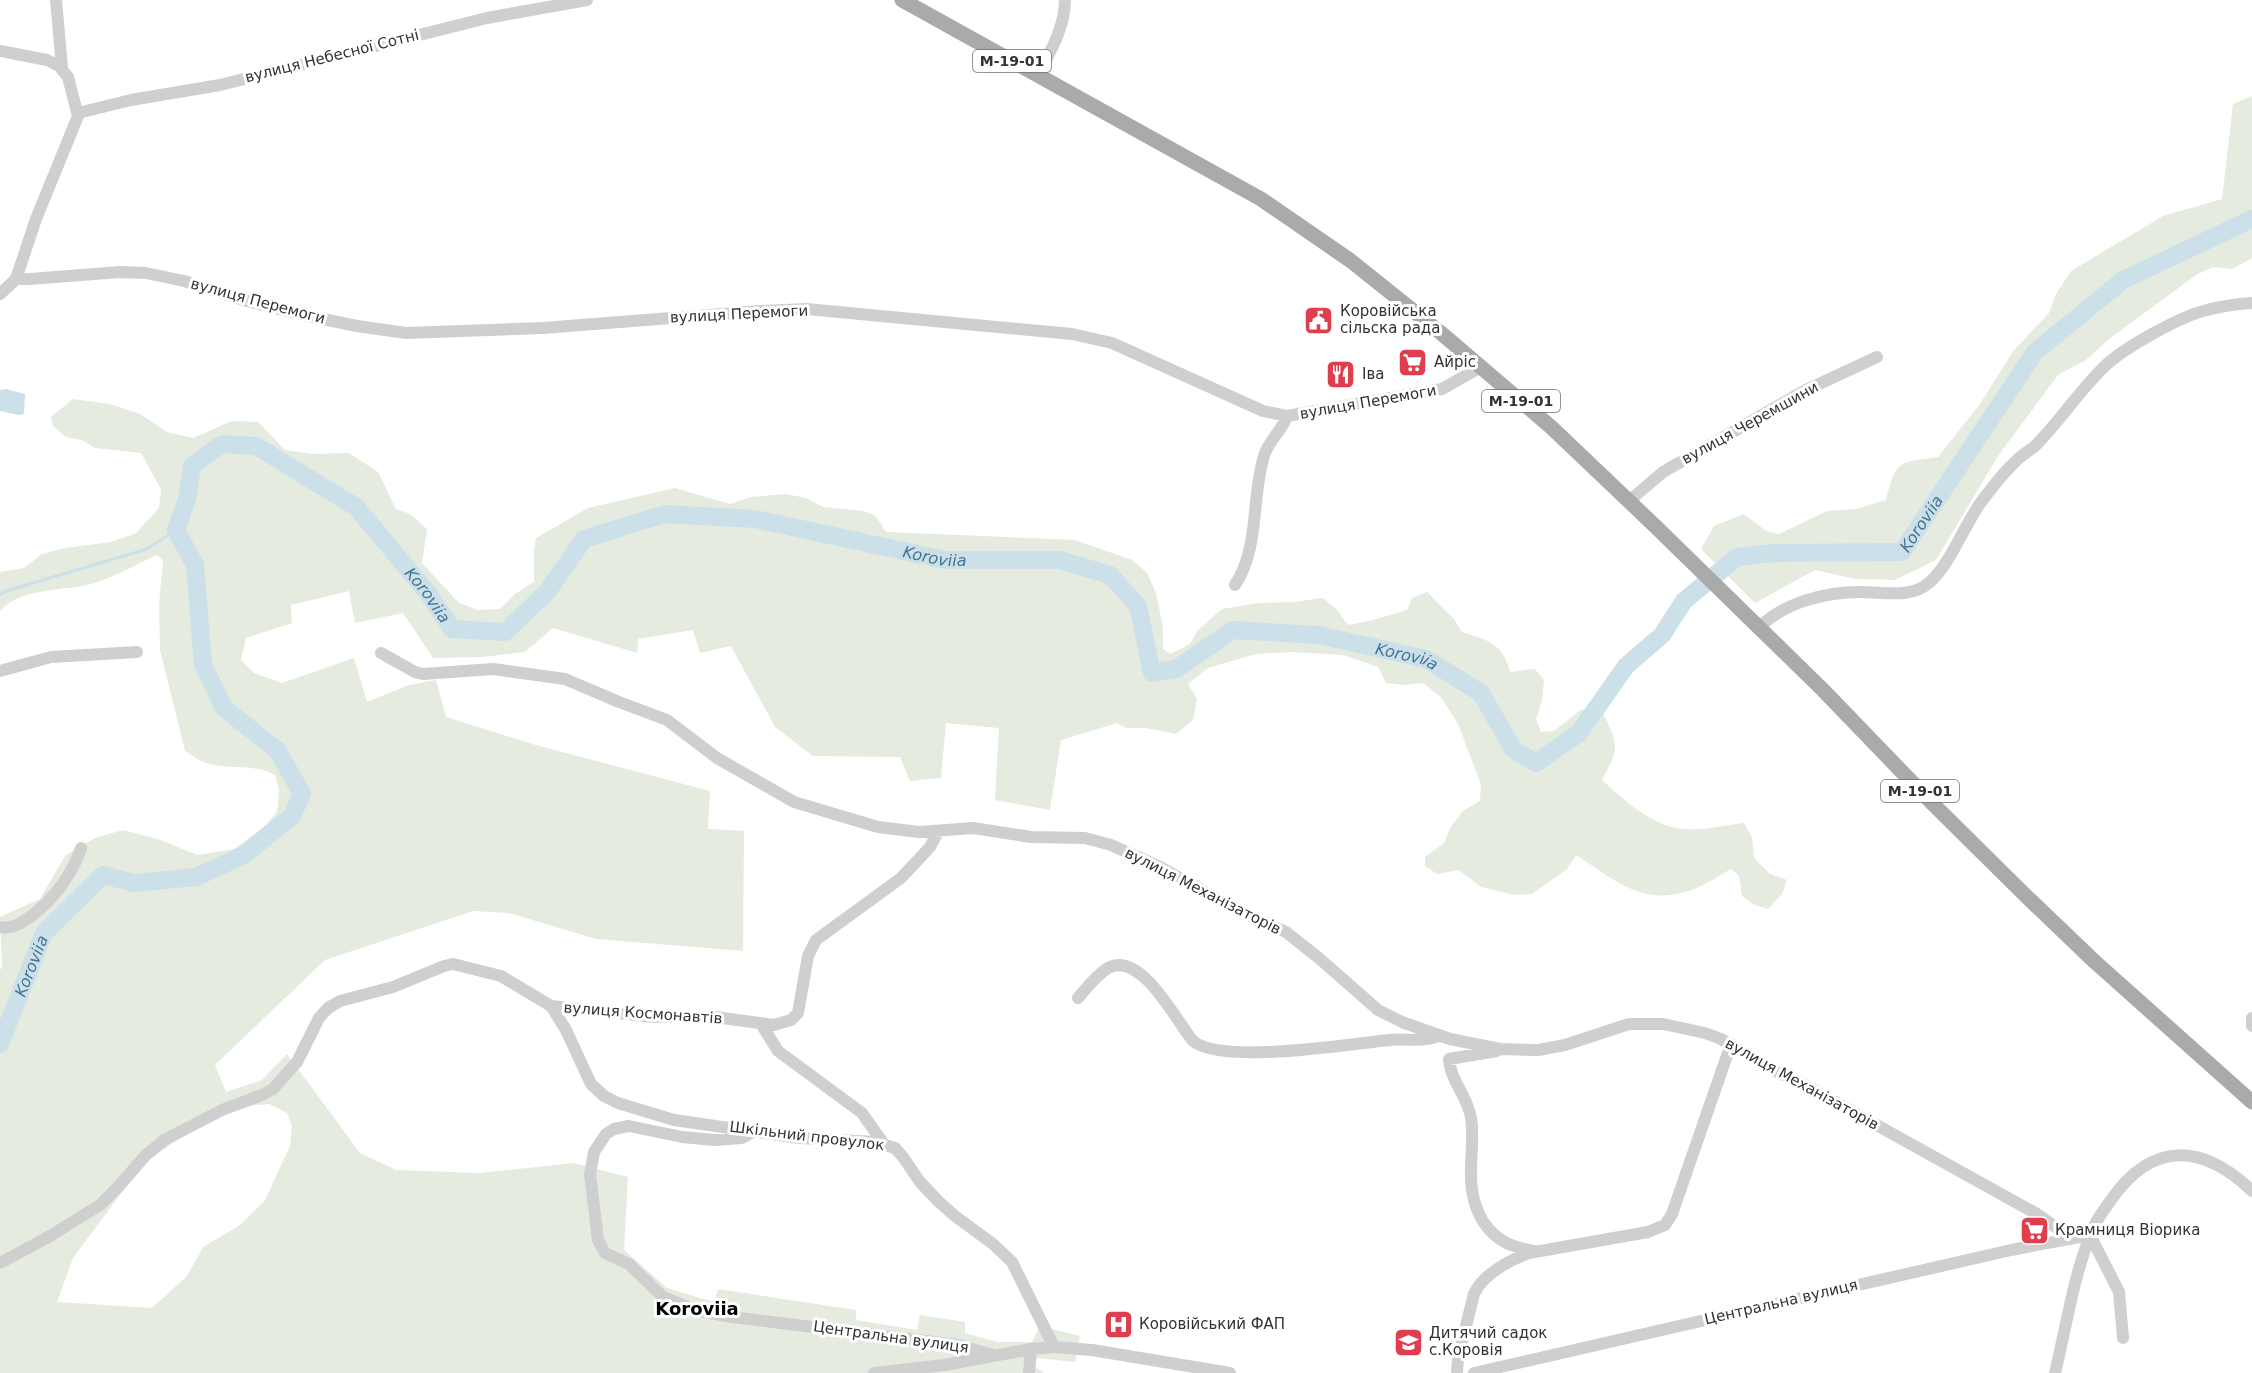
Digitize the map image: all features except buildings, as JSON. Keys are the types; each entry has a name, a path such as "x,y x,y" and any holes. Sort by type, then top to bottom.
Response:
{"main road":[{"name":"М-19-01","path":"902,0 1261,199 1351,261 1481,367 1551,427 1726,593 2018,888 2094,961 2252,1101"}],"street":[{"path":"0,294 16,279 36,219 77,123 78,113 64,71 56,0"},
{"name":"вулиця Небесної Сотні","path":"78,113 140,99 204,89 487,18 586,0"},
{"path":"1038,76 1059,33 1064,16 1065,0"},
{"path":"0,51 52,62 64,71"},
{"name":"вулиця Перемоги","path":"16,279 120,272 147,273 173,278 247,301 303,315 366,328 406,333 543,328 807,309 1072,334 1112,343 1263,411 1287,416 1442,389 1481,367"},
{"path":"1760,627 1770,617 1804,601 1859,592 1907,593 1919,590 1938,573 1977,508 1995,484 2014,462 2034,447 2105,366 2124,351 2188,316 2206,310 2252,303"},
{"name":"вулиця Черемшини","path":"1629,501 1663,472 1804,391 1877,357"},
{"path":"1235,585 1247,560 1264,456 1287,416"},
{"path":"0,671 51,657 137,652"},
{"name":"вулиця Механізаторів","path":"381,653 423,674 493,669 565,679 668,720 717,758 798,804 888,829 938,832 974,828 1031,837 1085,838 1121,848 1161,867 1245,914 1286,932 1378,1010 1438,1036 1500,1049 1538,1050 1639,1023 1663,1024 1714,1036 2037,1214 2071,1238"},
{"name":"вулиця Космонавтів","path":"0,1263 100,1205 145,1156 164,1140 222,1110 273,1089 297,1062 319,1018 328,1008 340,1001 393,987 444,966 453,964 501,976 552,1006 655,1017 715,1017 774,1025 794,1018 799,1009 808,956 816,940 901,878 930,847 938,832"},
{"path":"0,927 15,926 42,906 68,876 81,848"},
{"name":"вулиця Механізаторів","path":"1078,998 1108,968 1117,965 1129,967 1148,980 1193,1041 1201,1047 1213,1050 1292,1051 1395,1040 1424,1040 1438,1036"},
{"name":"Шкільний провулок","path":"552,1006 566,1030 588,1080 604,1096 628,1107 665,1118 754,1131 815,1139 883,1143 898,1151 920,1182 939,1202 993,1244 1012,1262 1054,1347"},
{"path":"2252,1017 2252,1026"},
{"path":"761,1024 778,1051 862,1113 883,1143"},
{"path":"1457,1373 1458,1358 1478,1286 1505,1265 1535,1252 1648,1232 1667,1222 1674,1209 1700,1128 1731,1044"},
{"path":"1500,1049 1483,1054 1454,1056 1449,1061 1471,1117 1471,1185 1477,1211 1488,1227 1502,1240 1535,1252"},
{"name":"Центральна вулиця","path":"754,1131 747,1137 716,1140 682,1137 629,1126 614,1129 606,1134 594,1152 590,1174 598,1240 605,1253 629,1264 663,1297 695,1310 732,1317 946,1343 993,1354 1054,1347 1092,1350 1230,1373"},
{"path":"2055,1373 2090,1235 2102,1212 2140,1168 2164,1157 2187,1156 2211,1162 2231,1172 2252,1191"},
{"path":"2090,1235 2119,1292 2123,1338"},
{"name":"Центральна вулиця","path":"1474,1373 2090,1235"},
{"path":"1029,1373 1031,1349"},
{"path":"874,1373 937,1366 993,1354"}],"shaded area":[{"path":"2252,96 2252,258 2232,269 2213,267 2196,275 2109,339 2086,360 2058,375 1998,456 1936,560 1895,580 1855,579 1815,570 1755,603 1701,549 1714,526 1744,514 1766,531 1779,534 1827,511 1856,509 1886,500 1893,477 1901,465 1915,460 1938,457 1980,404 2014,350 2049,313 2056,294 2071,271 2163,216 2222,199 2233,104"},
{"path":"73,399 110,404 140,414 167,432 193,438 232,421 258,422 285,450 312,454 349,453 378,472 396,509 410,514 427,529 422,563 459,603 478,610 500,609 515,594 534,582 536,538 588,508 675,488 730,504 751,497 786,494 806,498 823,507 863,511 875,515 886,532 1075,540 1132,560 1147,573 1156,593 1163,627 1163,649 1170,654 1190,644 1198,630 1222,609 1258,603 1323,598 1337,610 1348,625 1407,610 1412,598 1427,592 1454,619 1462,632 1493,644 1503,654 1510,672 1535,669 1544,680 1542,701 1536,719 1541,732 1554,731 1582,709 1604,715 1613,735 1615,748 1602,780 1629,804 1660,823 1684,829 1706,829 1744,823 1752,837 1754,858 1770,874 1787,880 1782,894 1768,909 1753,904 1742,896 1739,876 1731,869 1697,888 1668,895 1653,895 1627,887 1576,855 1567,869 1532,894 1514,895 1481,887 1459,870 1437,874 1425,866 1425,857 1444,843 1450,828 1463,811 1480,801 1481,784 1458,724 1441,697 1423,683 1405,685 1386,683 1378,667 1343,655 1292,652 1256,654 1208,668 1188,684 1197,699 1193,720 1176,734 1146,728 1126,728 1117,723 1061,740 1050,810 995,800 999,728 946,723 941,778 910,781 900,757 813,756 775,727 731,646 700,653 693,630 638,639 637,653 553,628 525,652 482,657 433,658 403,613 355,623 349,591 291,605 292,623 246,638 241,660 254,673 282,683 354,658 367,702 409,685 436,680 446,717 532,744 710,791 708,829 744,831 743,951 596,939 509,913 473,911 325,960 215,1065 226,1092 262,1080 287,1054 360,1153 396,1170 480,1173 573,1163 628,1177 624,1250 667,1288 714,1302 718,1289 856,1310 856,1320 917,1330 920,1315 965,1322 965,1333 997,1342 1032,1342 1040,1326 1080,1336 1075,1362 1037,1358 1034,1366 1044,1373 0,1373 0,970 2,967 0,917 40,899 65,856 95,838 123,830 158,839 197,855 234,849 265,826 277,812 279,790 275,775 267,771 206,763 185,751 160,650 159,605 163,560 156,555 122,572 87,585 30,594 19,598 0,611 0,572 24,568 42,554 65,548 111,542 136,533 159,508 161,489 141,453 95,448 82,440 66,437 53,426 51,417","holes":["269,1104 287,1113 292,1126 290,1146 265,1200 240,1225 203,1247 187,1276 152,1308 57,1302 73,1258 143,1164 190,1131 233,1107"]}],"water":[{"path":"6,389 25,394 24,414 0,411 0,390"}],"waterway":[{"name":"Koroviia","path":"0,1044 44,933 103,875 134,883 196,877 244,855 292,816 302,794 278,751 224,708 203,665 195,565 176,530 187,499 192,466 222,444 256,446 356,507 428,593 452,629 505,632 547,592 584,539 665,514 755,519 945,560 1059,560 1110,575 1138,606 1152,673 1176,669 1233,630 1318,635 1426,659 1481,693 1513,749 1536,763 1579,733 1626,666 1662,635 1684,601 1737,557 1773,553 1902,552 2035,352 2123,280 2252,219"},
{"path":"0,595 6,591 147,549 176,530"}],"place":[{"name":"Коровійська сільска рада","path":"1319,320"},
{"name":"Айріс","path":"1413,362"},
{"name":"Іва","path":"1341,374"},
{"name":"Крамниця Віорика","path":"2034,1230"},
{"name":"Коровійський ФАП","path":"1118,1324"},
{"name":"Дитячий садок с.Коровія","path":"1408,1342"}],"district":[{"name":"Koroviia","path":"697,1308"}]}
